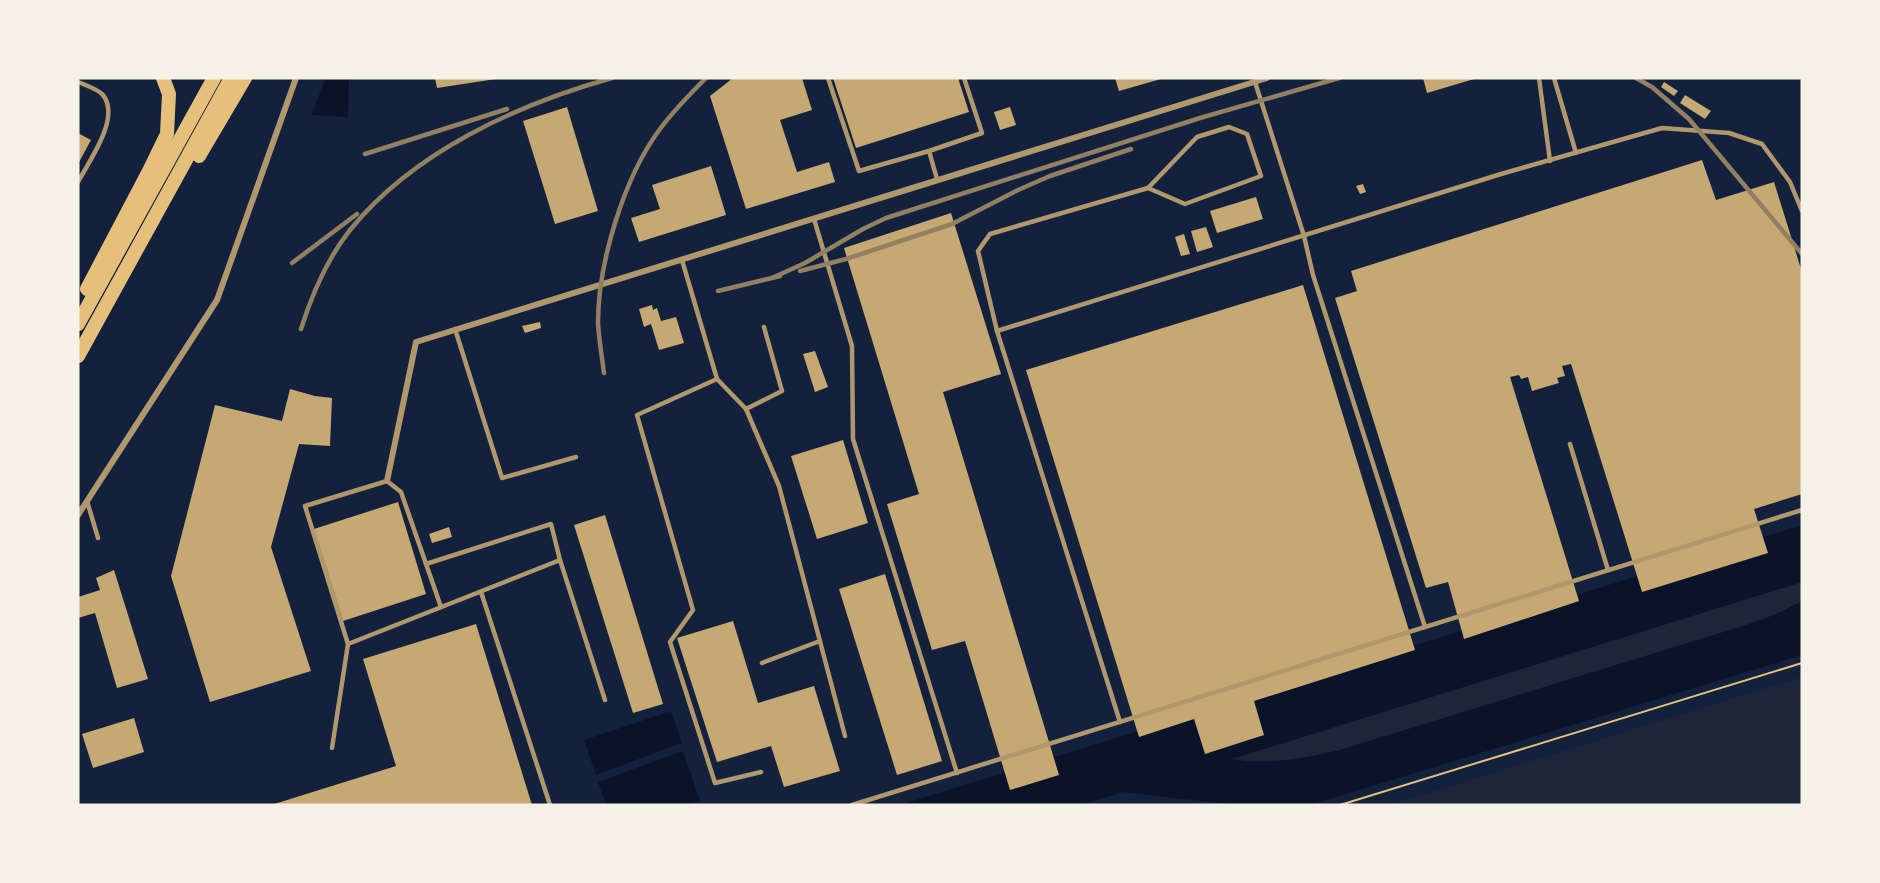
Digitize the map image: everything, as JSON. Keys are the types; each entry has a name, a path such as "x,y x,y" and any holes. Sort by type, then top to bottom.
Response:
{"highway":[{"path":"78,306 167,134 169,94 163,78"},
{"path":"78,324 214,78"},
{"path":"78,356 231,78"},
{"path":"135,253 171,201 245,78"}],"street":[{"path":"78,515 217,300 296,78"},
{"path":"387,481 416,342 1267,78"}],"lane":[{"path":"828,78 859,171 929,151 982,132 964,78"},
{"path":"1539,78 1550,161"},
{"path":"1554,78 1576,153"},
{"path":"78,82 102,94 108,105 109,120 78,182"},
{"path":"1255,82 1304,236 1313,274 1425,627"},
{"path":"1120,722 997,331 978,251 990,234 1148,188 1197,137 1229,127 1247,134 1261,176 1185,204 1148,188"},
{"path":"997,331 1490,178 1662,128 1730,134 1762,144 1790,182 1802,211"},
{"path":"929,151 937,179"},
{"path":"814,219 852,346 854,440 957,773"},
{"path":"681,260 717,379 746,409 779,486 845,736"},
{"path":"746,409 782,391 764,327"},
{"path":"455,329 502,478 576,457"},
{"path":"717,379 637,415 693,610 670,642 715,783 761,772"},
{"path":"1570,444 1608,570"},
{"path":"332,748 348,644 305,507 387,481 400,492 441,607"},
{"path":"87,501 98,538"},
{"path":"852,805 1802,510"},
{"path":"426,564 551,524 560,560 605,700"},
{"path":"348,644 560,560"},
{"path":"481,592 550,805"},
{"path":"762,663 820,641"}],"path":[{"path":"1340,805 1802,663"},
{"path":"1118,805 1129,805"}],"shaded area":[{"path":"326,78 349,78 348,117 311,115"},
{"path":"1802,525 1802,582 1232,759 1259,762 1288,760 1343,749 1743,626 1774,615 1802,601 1802,655 1310,805 1236,805 1123,792 1082,805 900,805"},
{"path":"1802,582 1802,601 1774,615 1743,626 1343,749 1287,759 1258,761 1230,759"},
{"path":"1802,677 1802,805 1390,805"},
{"path":"671,711 682,743 596,775 584,740"},
{"path":"683,751 700,801 687,805 606,805 598,782"}],"building":[{"path":"435,78 496,78 496,79 437,88"},
{"path":"733,78 802,78 812,110 780,120 797,172 829,162 835,182 746,209 710,96"},
{"path":"833,78 958,78 969,112 856,148"},
{"path":"1115,78 1161,78 1161,79 1119,91"},
{"path":"1423,78 1474,78 1474,79 1427,93"},
{"path":"1664,82 1678,91 1674,96 1661,87"},
{"path":"1685,95 1711,111 1705,119 1680,103"},
{"path":"567,107 598,211 555,224 523,121"},
{"path":"1010,107 1016,125 1000,130 994,112"},
{"path":"78,133 91,140 78,164"},
{"path":"1702,160 1716,200 1774,182 1802,272 1802,494 1754,509 1768,553 1642,592 1571,364 1562,366 1565,376 1557,378 1559,383 1532,391 1528,377 1521,379 1519,375 1510,377 1579,601 1464,639 1448,582 1426,588 1335,298 1357,291 1351,271"},
{"path":"711,166 726,215 639,242 631,218 660,209 652,185"},
{"path":"1363,184 1366,192 1360,194 1356,186"},
{"path":"1256,197 1263,219 1217,233 1210,211"},
{"path":"951,213 1001,374 943,392 1059,775 1010,790 965,641 932,650 887,504 919,494 844,248"},
{"path":"1206,227 1213,247 1197,252 1191,231"},
{"path":"1184,234 1190,254 1181,256 1175,237"},
{"path":"1303,285 1415,650 1254,701 1264,735 1205,754 1194,719 1139,737 1026,370"},
{"path":"652,305 653,310 657,308 661,321 676,317 684,343 659,350 651,324 644,327 639,309"},
{"path":"540,322 541,328 525,333 522,326"},
{"path":"815,351 828,387 815,392 803,354"},
{"path":"290,389 332,398 330,446 299,444 271,547 311,671 210,702 171,576 215,405 282,421"},
{"path":"843,440 868,523 817,539 791,456"},
{"path":"398,502 426,594 343,621 314,529"},
{"path":"605,515 663,704 633,713 574,525"},
{"path":"449,527 452,537 432,543 429,534"},
{"path":"114,570 148,679 117,688 95,613 78,618 78,597 100,590 96,578"},
{"path":"885,574 942,761 897,775 839,589"},
{"path":"733,621 758,703 814,686 840,771 784,787 771,746 717,762 677,638"},
{"path":"476,624 532,805 271,805 396,766 363,659"},
{"path":"134,718 144,752 93,768 82,734"}],"railway":[{"path":"301,329 321,277 342,241 375,202 404,177 469,134 504,117 540,102 612,78"},
{"path":"604,373 598,323 599,299 608,248 616,222 635,171 647,149 671,115 706,78"},
{"path":"772,278 805,263 886,218 1200,118 1339,78"},
{"path":"1636,78 1652,87 1689,119 1802,254"},
{"path":"365,154 507,109"},
{"path":"800,271 846,259 952,224 1050,176 1131,149"},
{"path":"292,263 357,214"},
{"path":"718,291 780,276"}]}
